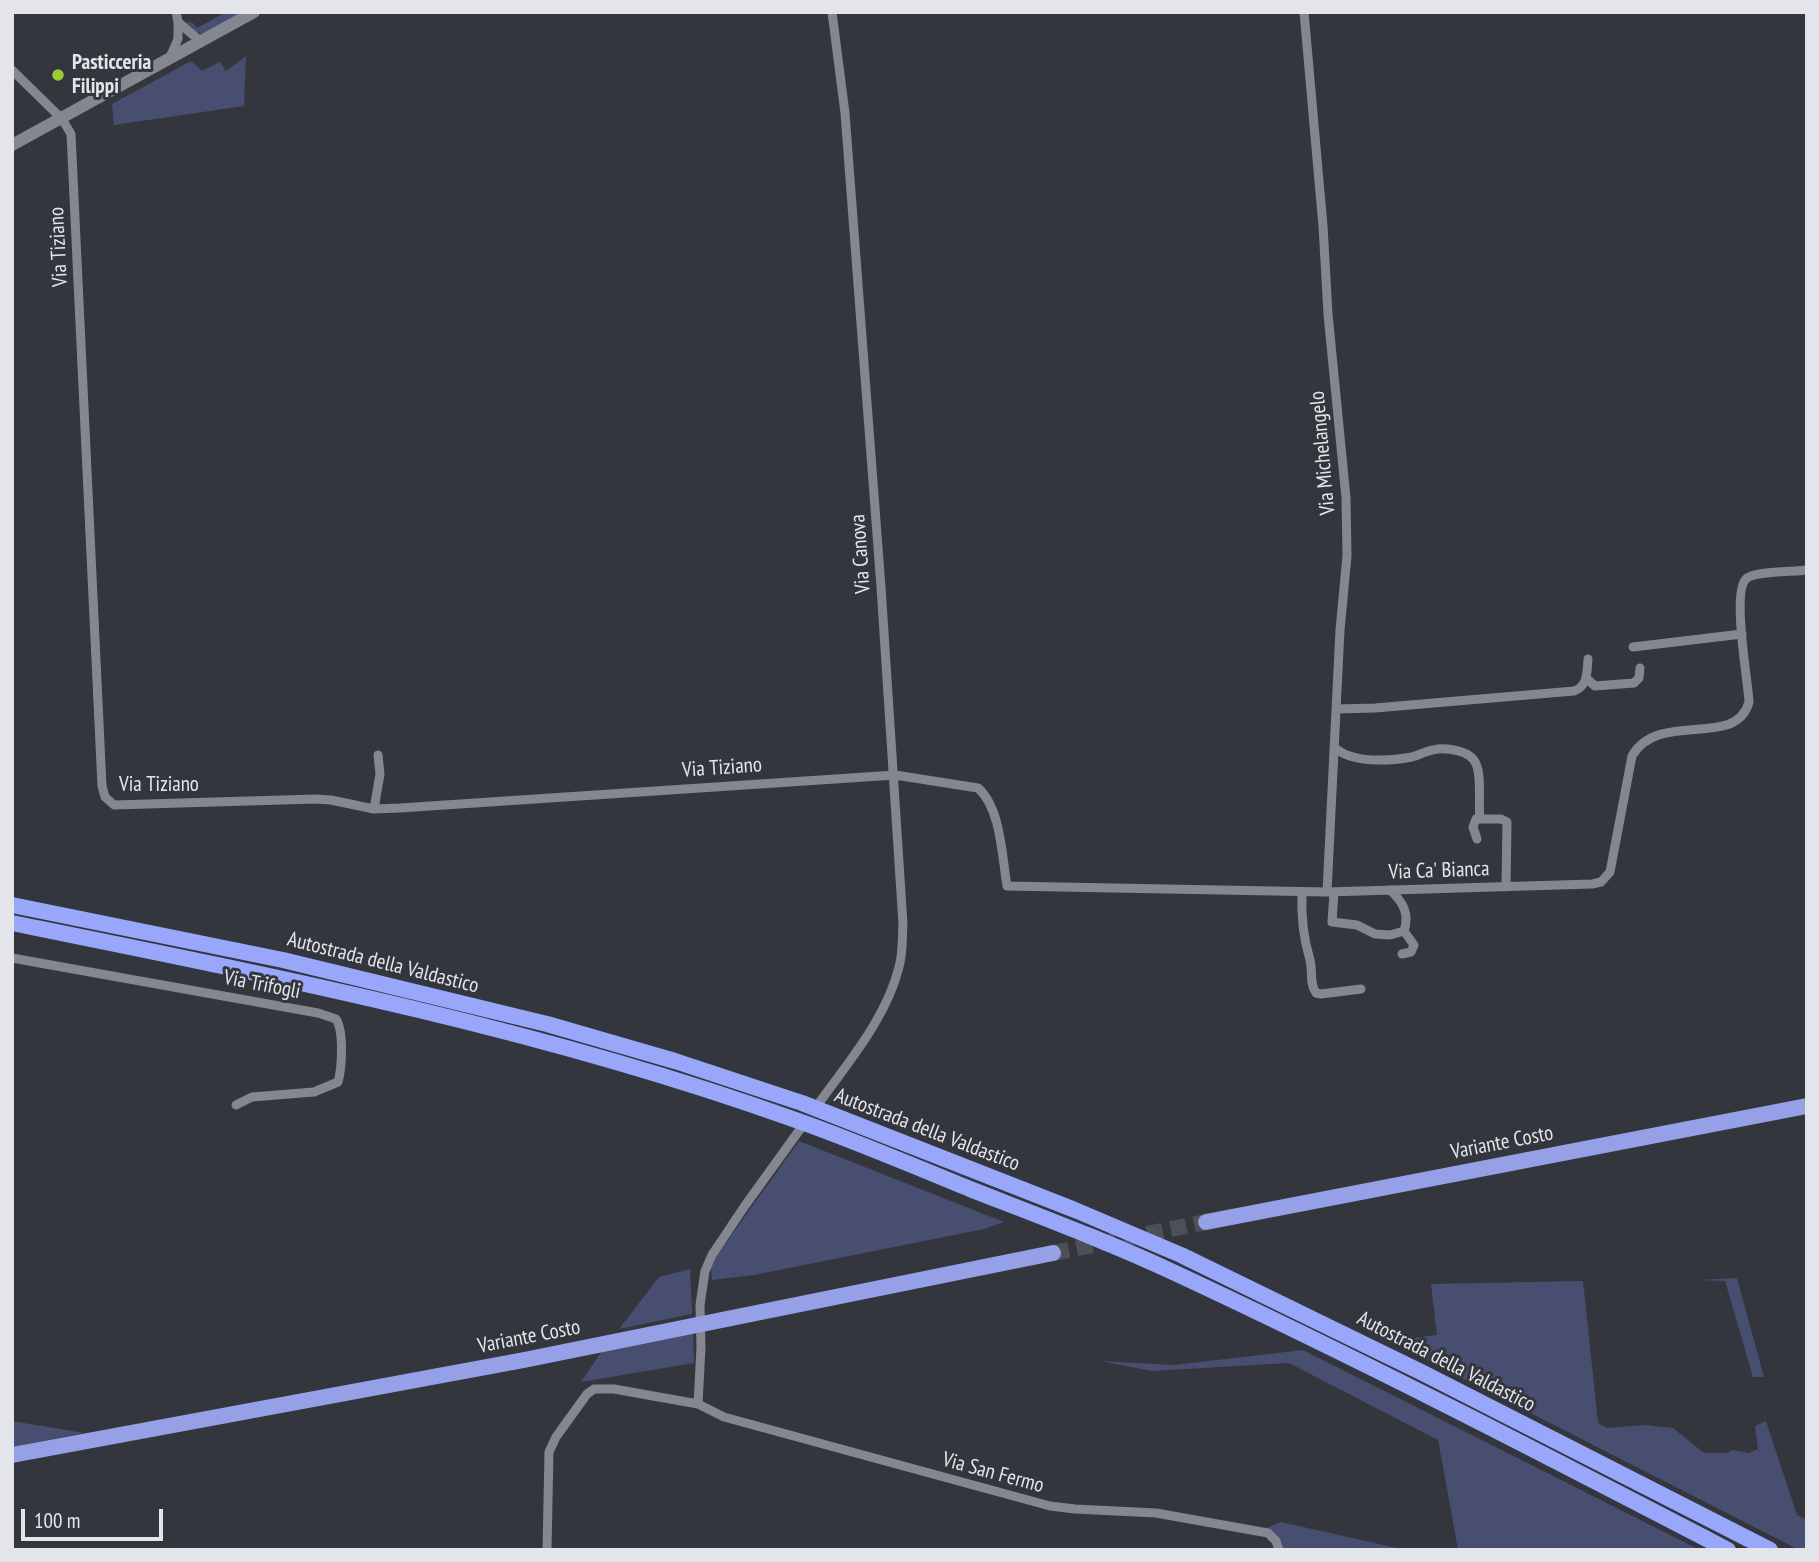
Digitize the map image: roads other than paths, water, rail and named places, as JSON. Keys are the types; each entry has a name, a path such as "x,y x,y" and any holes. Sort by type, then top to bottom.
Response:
{"highway":[{"name":"Autostrada della Valdastico","path":"12,905 283,960 547,1024 675,1061 802,1103 1075,1210 1181,1255 1423,1373 1770,1550"},
{"name":"Autostrada della Valdastico","path":"12,923 283,978 530,1037 792,1118 1171,1270 1389,1375 1728,1550"},
{"name":"Variante Costo","path":"1206,1222 1807,1106"},
{"name":"Variante Costo","path":"12,1455 511,1362 1053,1253"}],"main road":[{"path":"12,145 254,12"}],"street":[{"name":"Via Canova","path":"698,1405 700,1305 703,1280 712,1255 878,1018 900,966 904,924 895,775 846,127 832,12"},
{"name":"Via Michelangelo","path":"1304,12 1346,498 1347,556 1334,747 1330,892 1332,922 1357,925 1374,934 1405,932"},
{"path":"177,17 200,41"},
{"path":"170,57 178,39 177,17"},
{"path":"12,70 62,119"},
{"name":"Via Tiziano","path":"62,119 71,134 102,786 105,797 114,805 331,800 374,809 895,775"},
{"name":"Via Ca' Bianca","path":"895,775 978,788 989,802 995,819 1007,886 1330,892 1592,884 1606,878 1616,845 1632,756 1637,748 1657,734 1735,723 1745,714 1749,702 1739,593 1746,578 1807,570"},
{"path":"1633,647 1742,634"},
{"path":"1337,709 1568,691 1581,687 1587,679 1588,659"},
{"path":"1587,679 1595,685 1634,683 1639,678 1640,668"},
{"path":"1334,747 1347,756 1372,759 1412,757 1441,749 1471,757 1478,767 1480,818"},
{"path":"374,809 380,774 378,755"},
{"path":"1476,839 1473,822 1480,818 1501,818 1507,822 1506,887"},
{"path":"1390,890 1407,913 1405,932 1414,945 1411,952 1402,954"},
{"path":"1302,892 1303,932 1306,952 1311,961 1312,988 1321,994 1361,989"},
{"name":"Via Trifogli","path":"12,958 318,1013 339,1023 341,1068 338,1082 314,1092 252,1097 236,1105"},
{"name":"Via San Fermo","path":"547,1550 549,1452 556,1437 587,1394 594,1389 614,1389 698,1405 724,1417 1050,1506 1156,1513 1268,1534 1276,1541 1279,1550"}],"tunnel":[{"path":"1053,1253 1206,1222"}],"place":[{"name":"Pasticceria Filippi","path":"58,75"}]}
